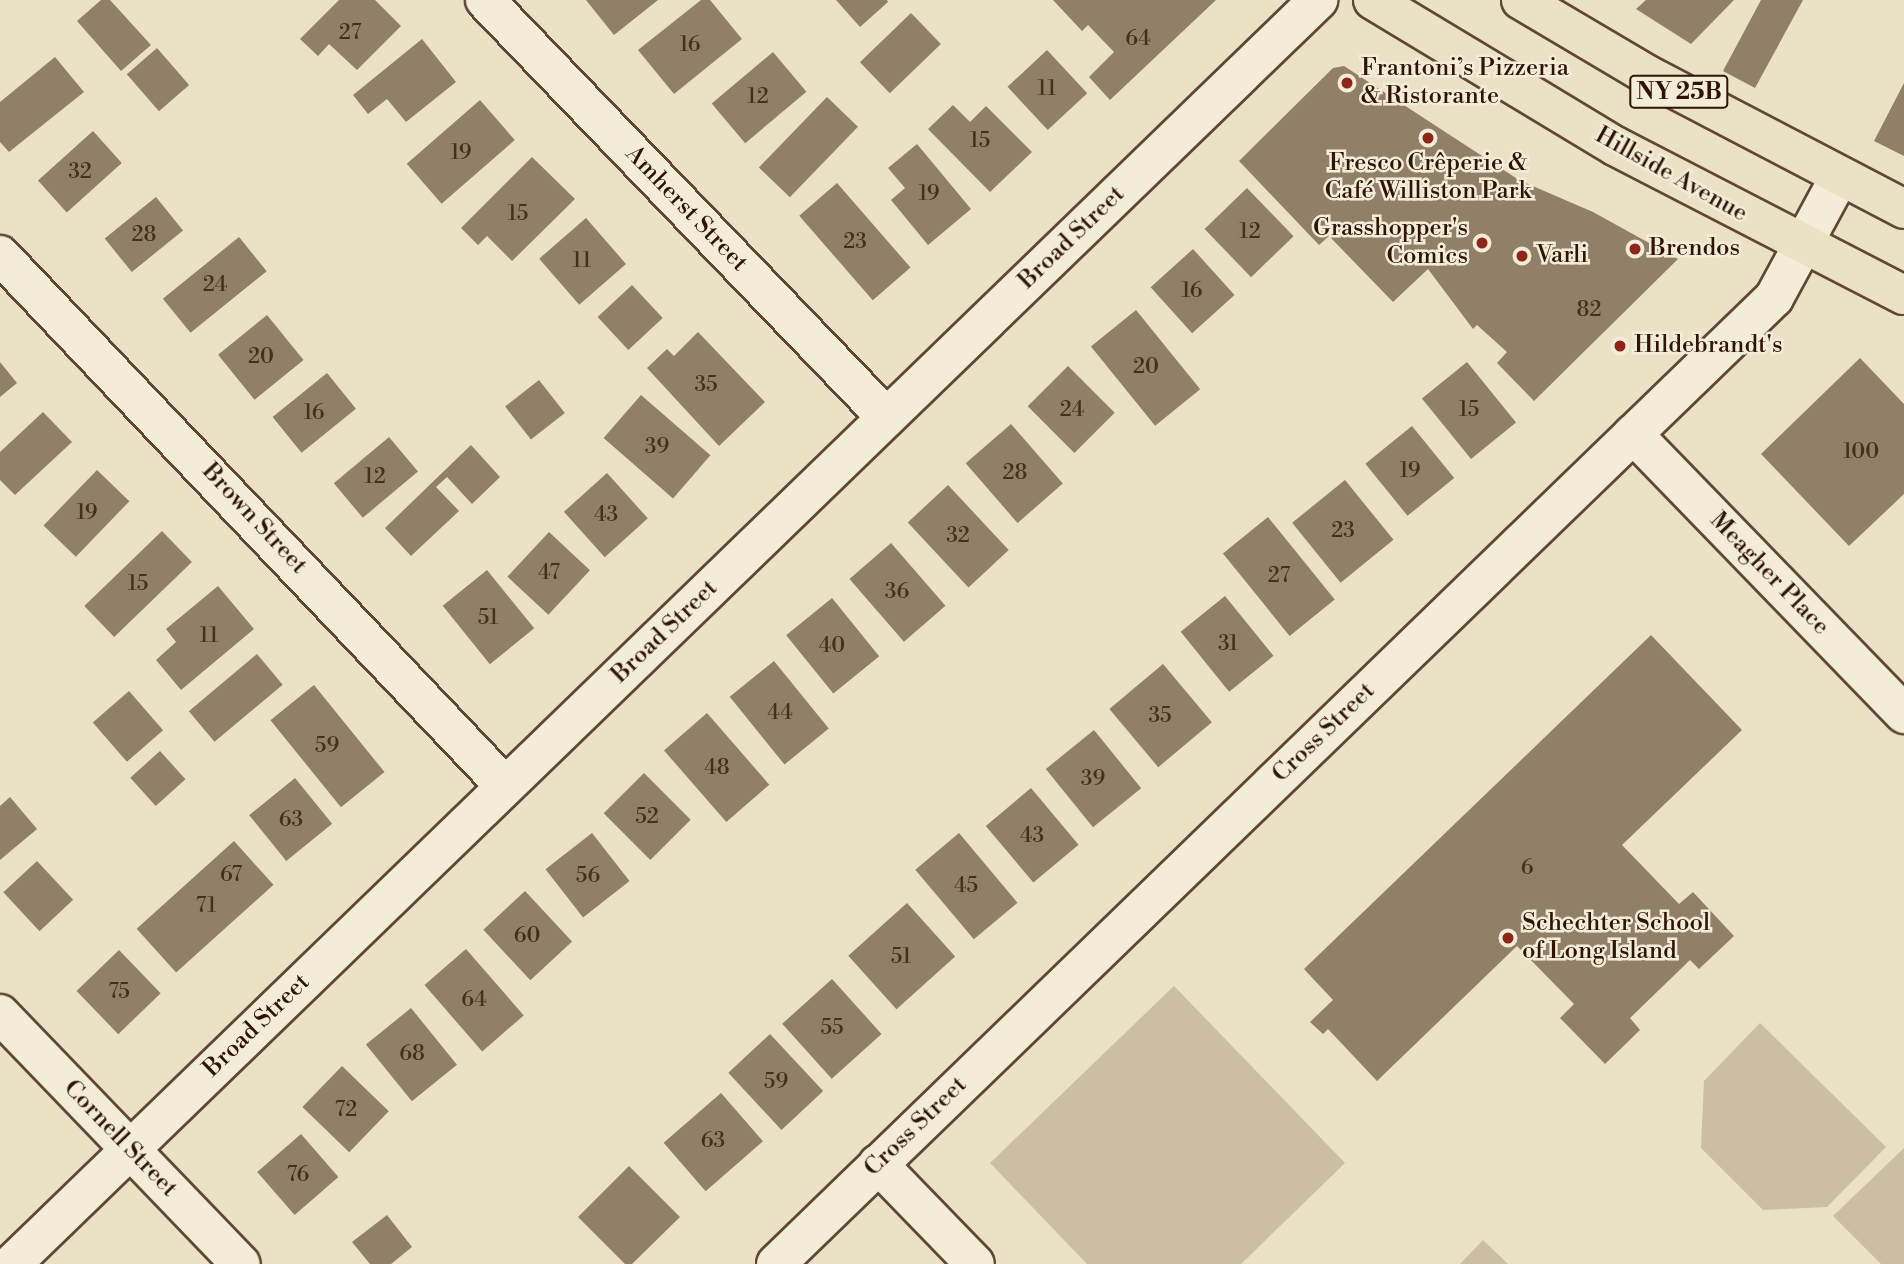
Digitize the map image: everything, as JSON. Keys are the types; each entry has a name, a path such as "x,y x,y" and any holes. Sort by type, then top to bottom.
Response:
{"main road":[{"name":"Hillside Avenue","path":"1373,0 1615,146 1804,248 1904,295"},
{"name":"NY 25B","path":"1521,0 1839,178 1904,209"}],"street":[{"name":"Amherst Street","path":"485,0 886,417"},
{"name":"Broad Street","path":"12,1264 1318,0"},
{"name":"Cross Street","path":"776,1264 1774,298 1804,248 1839,178"},
{"name":"Brown Street","path":"0,255 505,786"},
{"name":"Meagher Place","path":"1633,434 1904,714"},
{"name":"Cornell Street","path":"0,1014 241,1264"},
{"path":"878,1164 975,1264"}],"shaded area":[{"path":"1174,986 1345,1163 1241,1264 1087,1264 990,1163"},
{"path":"1760,1023 1886,1147 1827,1207 1763,1210 1701,1148 1704,1081"},
{"path":"1904,1148 1904,1264 1881,1264 1833,1216"},
{"path":"1483,1240 1508,1264 1460,1264"}],"building":[{"path":"101,0 110,0 151,45 121,71 77,21"},
{"path":"339,0 375,0 401,26 357,70 329,44 318,56 300,39"},
{"path":"586,0 658,0 614,35"},
{"path":"701,0 710,0 742,39 674,94 638,50"},
{"path":"836,0 887,0 888,2 860,27"},
{"path":"1053,0 1216,0 1110,100 1089,77 1114,52 1088,25 1082,31"},
{"path":"1646,0 1734,0 1691,44 1636,9"},
{"path":"1761,0 1803,0 1755,88 1723,71"},
{"path":"911,13 941,44 890,93 860,62"},
{"path":"422,39 456,82 406,122 387,99 368,114 353,95"},
{"path":"157,48 189,85 159,111 127,74"},
{"path":"1047,50 1087,93 1048,130 1008,87"},
{"path":"773,52 806,92 745,143 712,103"},
{"path":"55,57 84,92 9,152 0,142 0,102"},
{"path":"1344,66 1519,180 1593,212 1678,259 1534,401 1497,363 1507,352 1477,325 1473,329 1428,269 1393,302 1329,236 1319,245 1239,161 1333,68"},
{"path":"1904,83 1904,156 1874,141"},
{"path":"827,97 858,127 790,197 759,167"},
{"path":"480,100 515,140 442,204 407,164"},
{"path":"953,105 970,122 986,106 1032,152 990,192 928,129"},
{"path":"93,131 122,163 67,212 38,181"},
{"path":"917,144 971,209 928,245 891,200 905,188 888,168"},
{"path":"532,157 575,199 512,261 487,236 478,245 461,228"},
{"path":"837,183 910,268 873,300 799,216"},
{"path":"1247,188 1294,236 1251,277 1205,229"},
{"path":"156,197 183,230 132,272 105,239"},
{"path":"586,218 626,264 579,305 539,259"},
{"path":"239,237 267,271 191,333 163,299"},
{"path":"1193,249 1234,295 1192,333 1151,287"},
{"path":"632,285 663,318 628,350 598,317"},
{"path":"1136,310 1200,389 1155,426 1091,347"},
{"path":"267,315 304,360 255,400 218,355"},
{"path":"698,332 765,402 719,446 647,368 667,349 674,356"},
{"path":"1860,358 1904,404 1904,494 1849,546 1761,454"},
{"path":"0,362 17,383 0,397"},
{"path":"1467,362 1516,423 1471,459 1422,399"},
{"path":"1068,366 1115,413 1074,453 1028,406"},
{"path":"327,373 356,409 302,453 273,417"},
{"path":"539,380 565,413 531,440 505,406"},
{"path":"641,395 710,455 673,498 604,438"},
{"path":"43,412 72,442 15,495 0,480 0,452"},
{"path":"1011,424 1063,484 1018,523 966,463"},
{"path":"1412,426 1454,478 1408,516 1365,464"},
{"path":"389,437 418,471 363,518 334,483"},
{"path":"471,445 500,477 472,504 447,477 436,487 459,511 411,556 385,528"},
{"path":"97,470 129,501 76,557 44,525"},
{"path":"607,473 648,518 605,557 564,512"},
{"path":"1345,480 1393,540 1341,583 1292,523"},
{"path":"948,485 1009,550 968,588 908,523"},
{"path":"1268,517 1335,599 1290,636 1223,554"},
{"path":"162,531 192,562 114,637 84,606"},
{"path":"549,532 590,570 548,615 507,577"},
{"path":"891,543 945,606 904,642 849,579"},
{"path":"487,570 534,628 490,664 443,606"},
{"path":"218,586 254,629 181,690 156,660 176,642 166,629"},
{"path":"1225,596 1273,656 1229,692 1181,632"},
{"path":"832,598 879,656 833,693 786,635"},
{"path":"1651,635 1742,730 1622,845 1679,904 1693,892 1734,936 1699,969 1690,960 1630,1018 1640,1030 1605,1064 1560,1018 1574,1004 1517,946 1377,1081 1328,1029 1323,1034 1310,1022 1333,1000 1304,969"},
{"path":"257,654 283,685 215,742 189,711"},
{"path":"774,661 829,729 784,764 730,697"},
{"path":"1163,664 1212,722 1158,767 1109,709"},
{"path":"314,685 384,772 341,807 270,720"},
{"path":"129,691 163,730 127,762 93,722"},
{"path":"707,713 769,785 726,822 664,750"},
{"path":"1094,730 1141,788 1093,827 1046,769"},
{"path":"160,751 185,779 156,806 130,778"},
{"path":"644,773 691,820 650,860 604,813"},
{"path":"295,778 332,824 286,861 249,815"},
{"path":"1031,788 1079,845 1033,883 986,826"},
{"path":"10,797 37,829 0,860 0,806"},
{"path":"592,833 630,881 583,917 546,869"},
{"path":"959,833 1017,903 974,939 915,870"},
{"path":"234,841 273,885 176,973 137,929"},
{"path":"37,861 73,900 40,931 3,892"},
{"path":"525,891 572,941 530,980 483,930"},
{"path":"907,903 955,957 896,1009 848,956"},
{"path":"466,949 524,1015 482,1051 424,985"},
{"path":"119,950 161,993 118,1034 77,991"},
{"path":"832,979 882,1034 832,1079 782,1024"},
{"path":"411,1008 457,1065 412,1101 366,1045"},
{"path":"770,1034 823,1091 782,1130 728,1073"},
{"path":"342,1066 389,1111 349,1152 302,1107"},
{"path":"721,1093 763,1141 706,1191 664,1143"},
{"path":"301,1134 338,1177 295,1215 257,1172"},
{"path":"629,1166 680,1217 632,1264 625,1264 578,1217"},
{"path":"387,1215 412,1247 391,1264 370,1264 352,1242"}],"place":[{"name":"Frantoni’s Pizzeria & Ristorante","path":"1347,83"},
{"name":"Fresco Crêperie & Café Williston Park","path":"1428,138"},
{"name":"Grasshopper's Comics","path":"1482,243"},
{"name":"Brendos","path":"1635,249"},
{"name":"Varli","path":"1522,256"},
{"name":"Hildebrandt's","path":"1620,346"},
{"name":"Schechter School of Long Island","path":"1508,938"}]}
